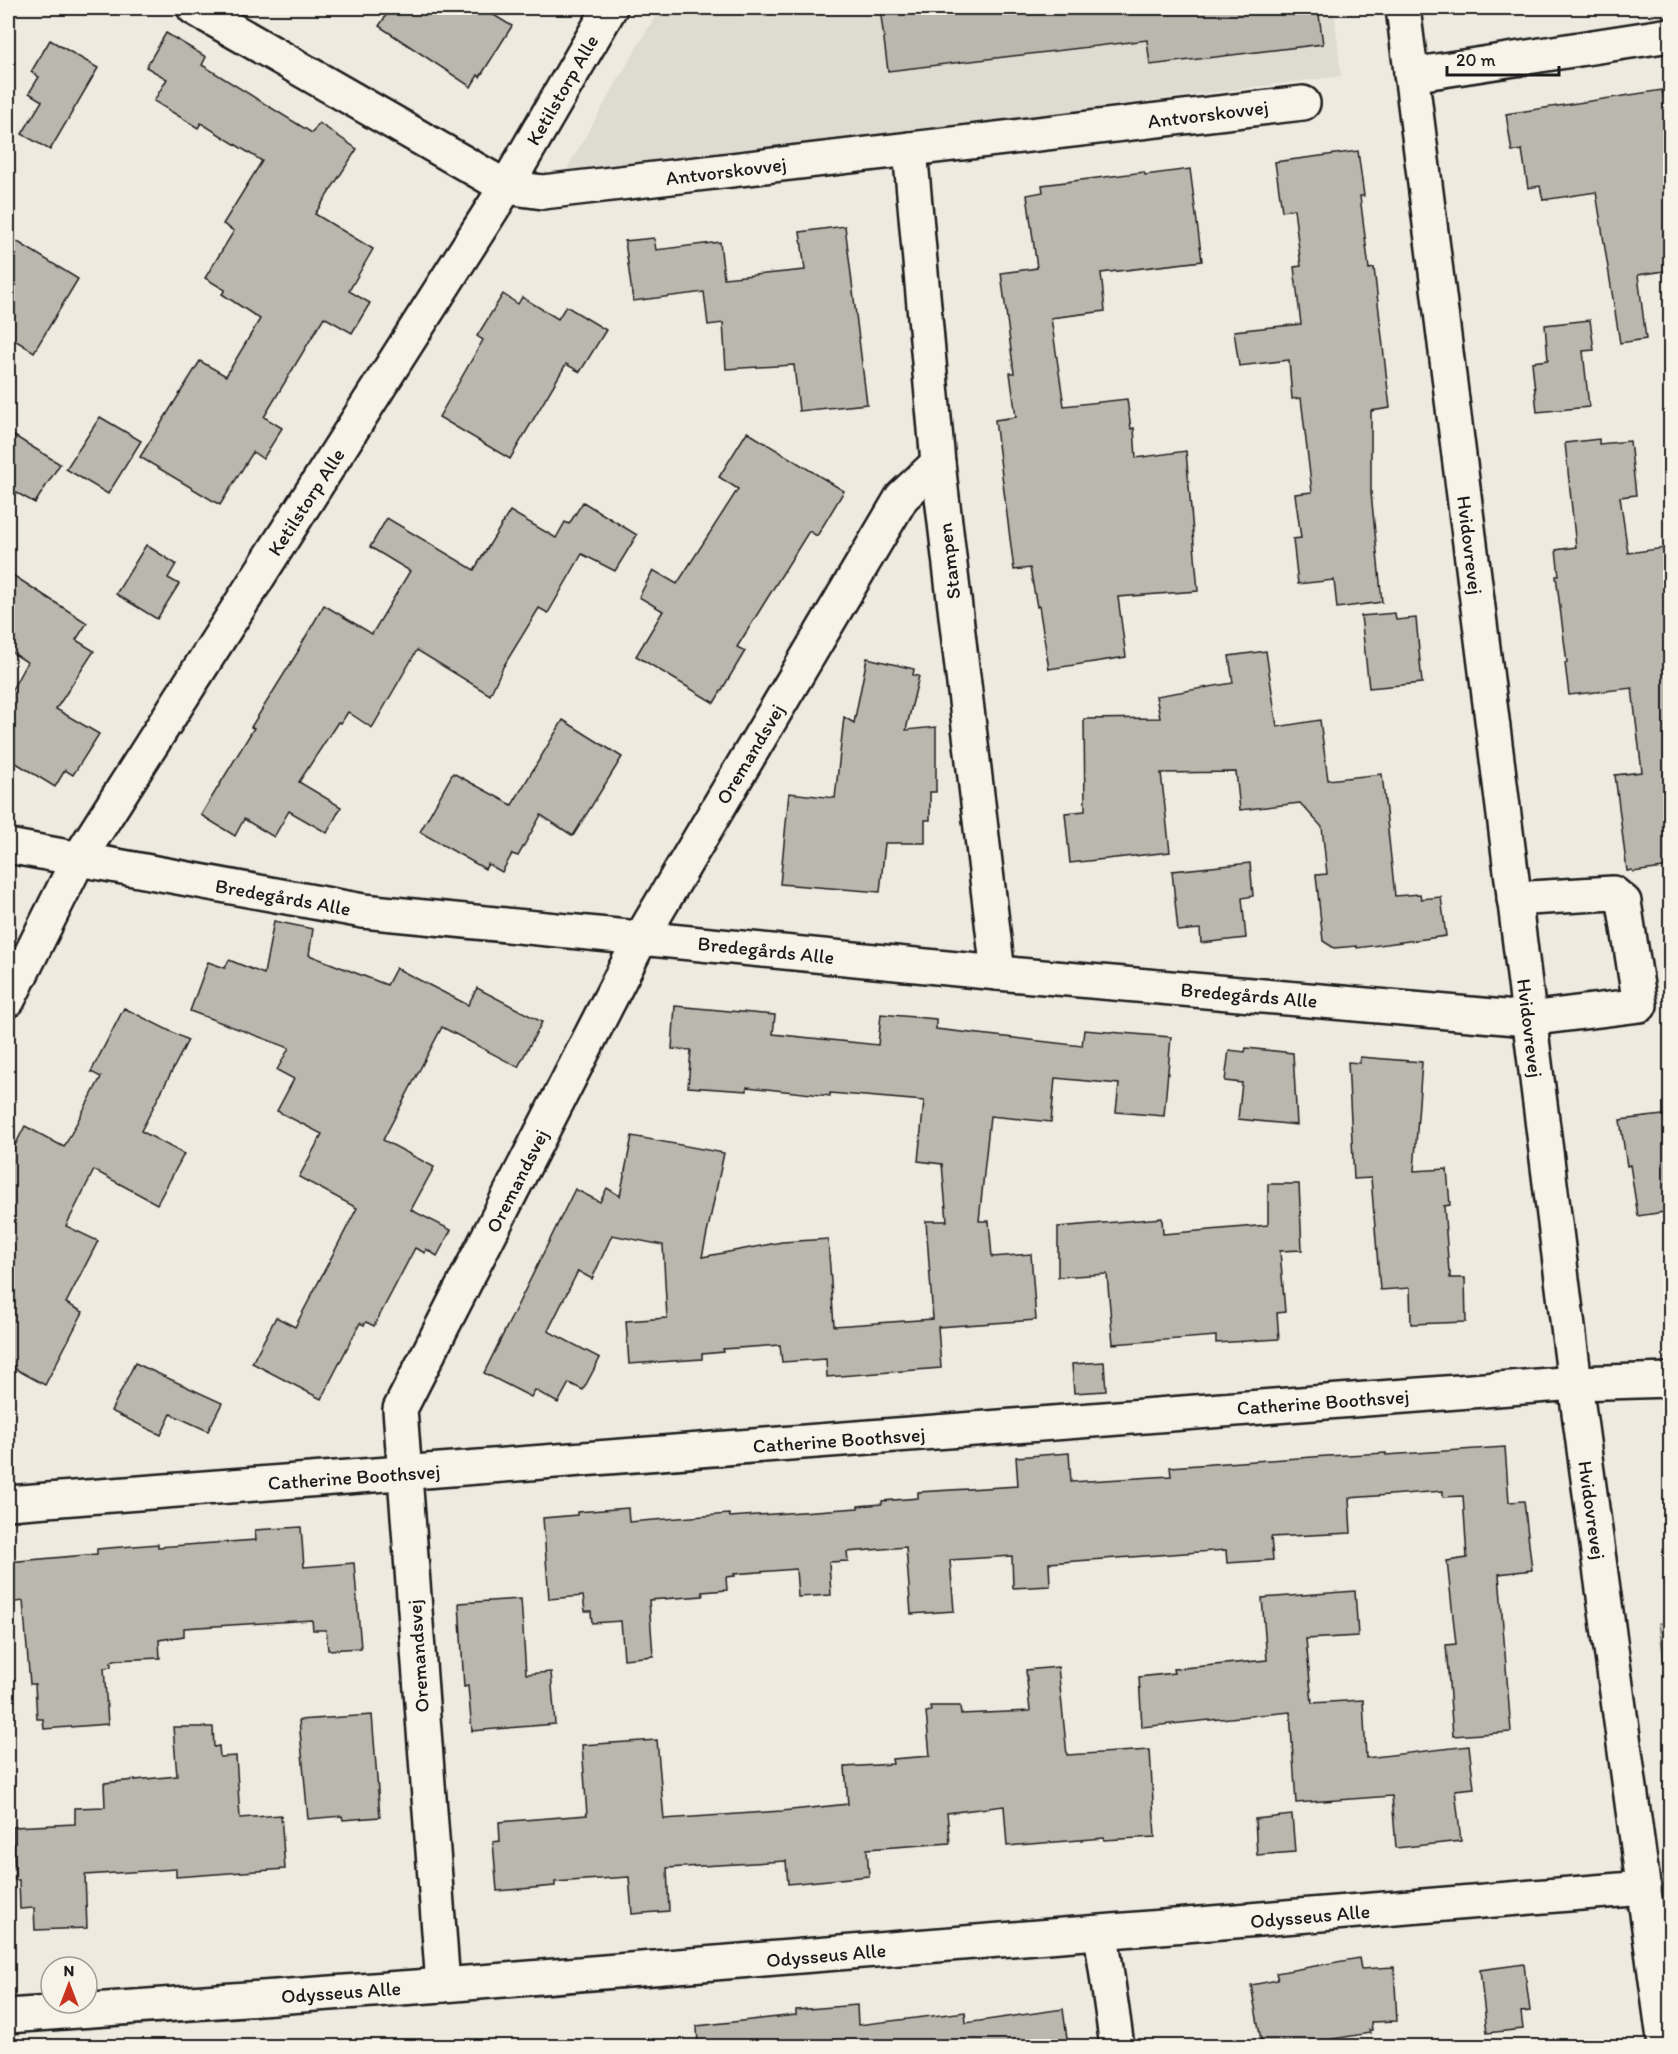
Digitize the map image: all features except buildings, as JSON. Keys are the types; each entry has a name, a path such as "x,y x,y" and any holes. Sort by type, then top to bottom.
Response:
{"street":[{"name":"Antvorskovvej","path":"194,8 506,187 543,192 1303,104"},
{"name":"Ketilstorp Alle","path":"8,1000 78,860 506,187 610,8"},
{"name":"Hvidovrevej","path":"1403,8 1528,1019 1665,2046"},
{"path":"1411,75 1671,35"},
{"name":"Stampen","path":"909,149 938,463 998,973"},
{"name":"Oremandsvej","path":"443,1985 400,1409 641,938 902,497 938,463"},
{"name":"Bredegårds Alle","path":"8,846 363,911 998,973 1528,1019 1640,1005 1624,902 1613,893 1514,899"},
{"name":"Catherine Boothsvej","path":"8,1503 1575,1383 1671,1380"},
{"name":"Odysseus Alle","path":"8,2016 443,1985 1644,1888"},
{"path":"1101,1933 1117,2046"}],"shaded area":[{"path":"660,8 1334,8 1341,76 562,177"},
{"path":"1659,1623 1670,1624 1670,1705"}]}
